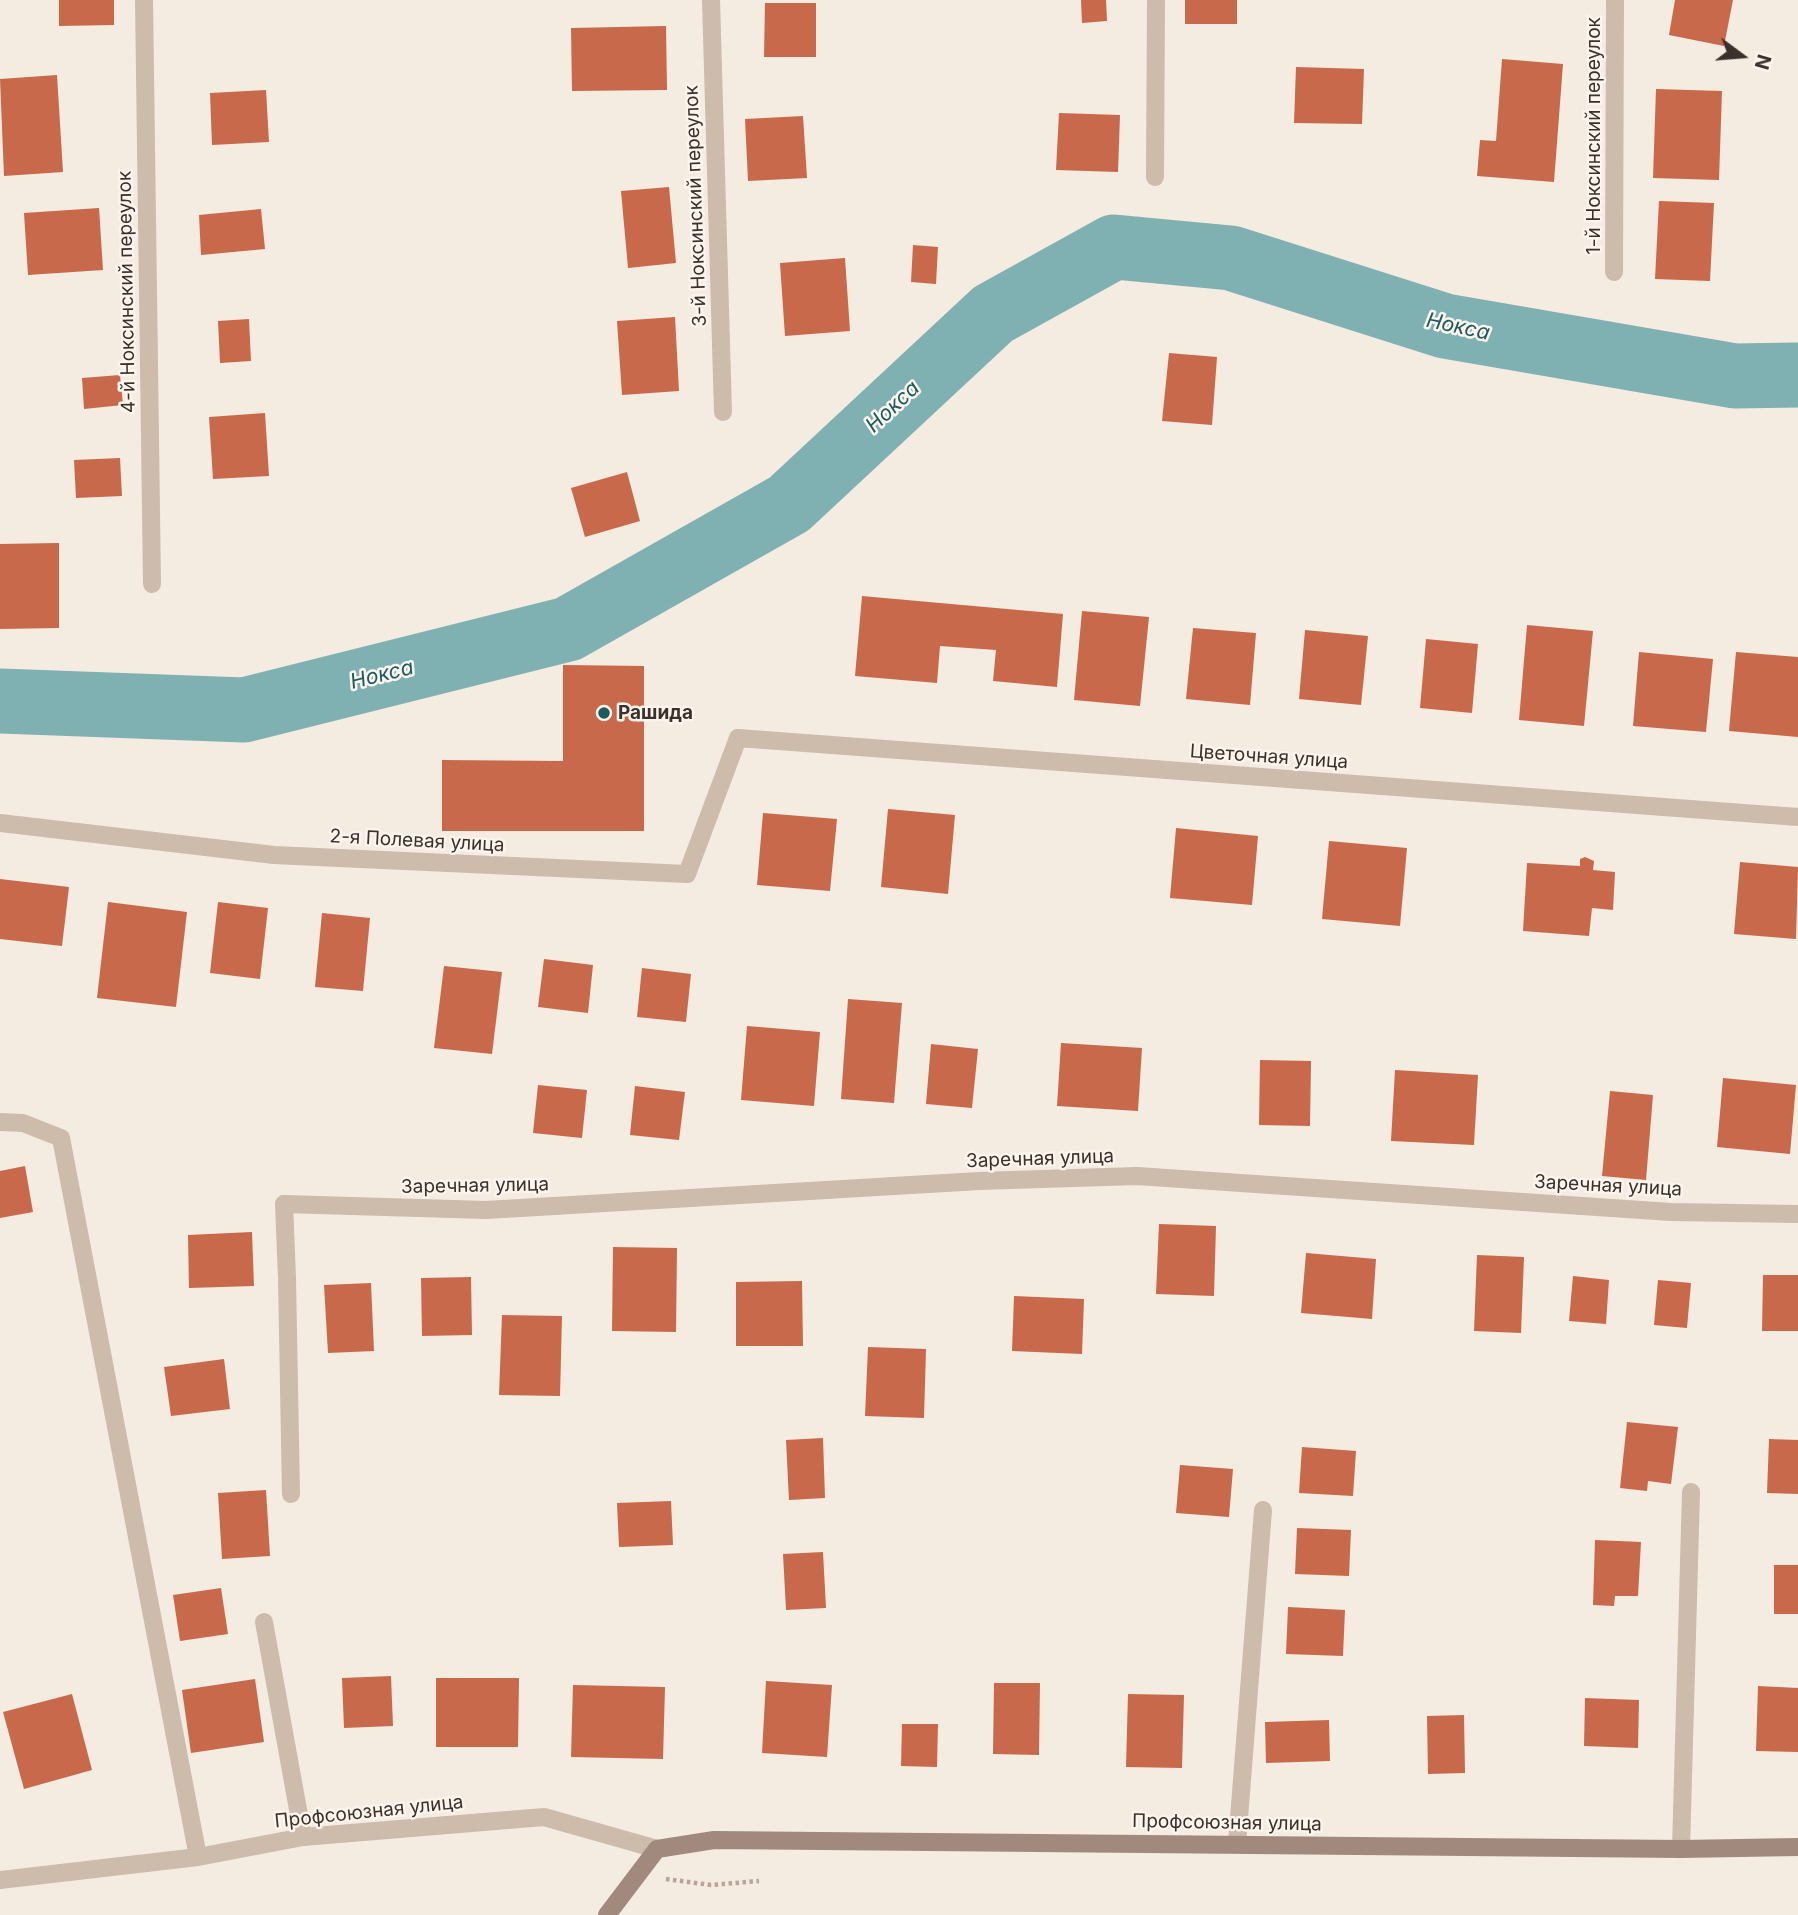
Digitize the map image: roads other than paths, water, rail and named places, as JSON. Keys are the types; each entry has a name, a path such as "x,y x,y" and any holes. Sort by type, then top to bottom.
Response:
{"street":[{"name":"4-й Ноксинский переулок","path":"144,0 152,584"},
{"name":"3-й Ноксинский переулок","path":"711,0 723,412"},
{"path":"1155,177 1156,0"},
{"name":"1-й Ноксинский переулок","path":"1614,272 1615,0"},
{"name":"Цветочная улица","path":"738,738 1798,817"},
{"name":"2-я Полевая улица","path":"0,823 274,855 687,874 738,738"},
{"path":"0,1122 23,1123 61,1138 198,1857"},
{"name":"Заречная улица","path":"291,1494 288,1278 284,1205 486,1210 979,1181 1137,1176 1671,1212 1798,1214"},
{"path":"1681,1849 1691,1493"},
{"path":"1237,1844 1263,1510"},
{"path":"264,1622 303,1837"},
{"name":"Профсоюзная улица","path":"0,1880 198,1857 303,1837 544,1817 657,1849 714,1840 754,1839 1681,1849 1798,1847"},
{"path":"607,1915 657,1849"}],"waterway":[{"name":"Нокса","path":"0,701 244,710 568,629 789,504 993,314 1114,247 1231,258 1445,326 1735,376 1798,375"}],"place":[{"name":"Рашида","path":"604,713"}]}
